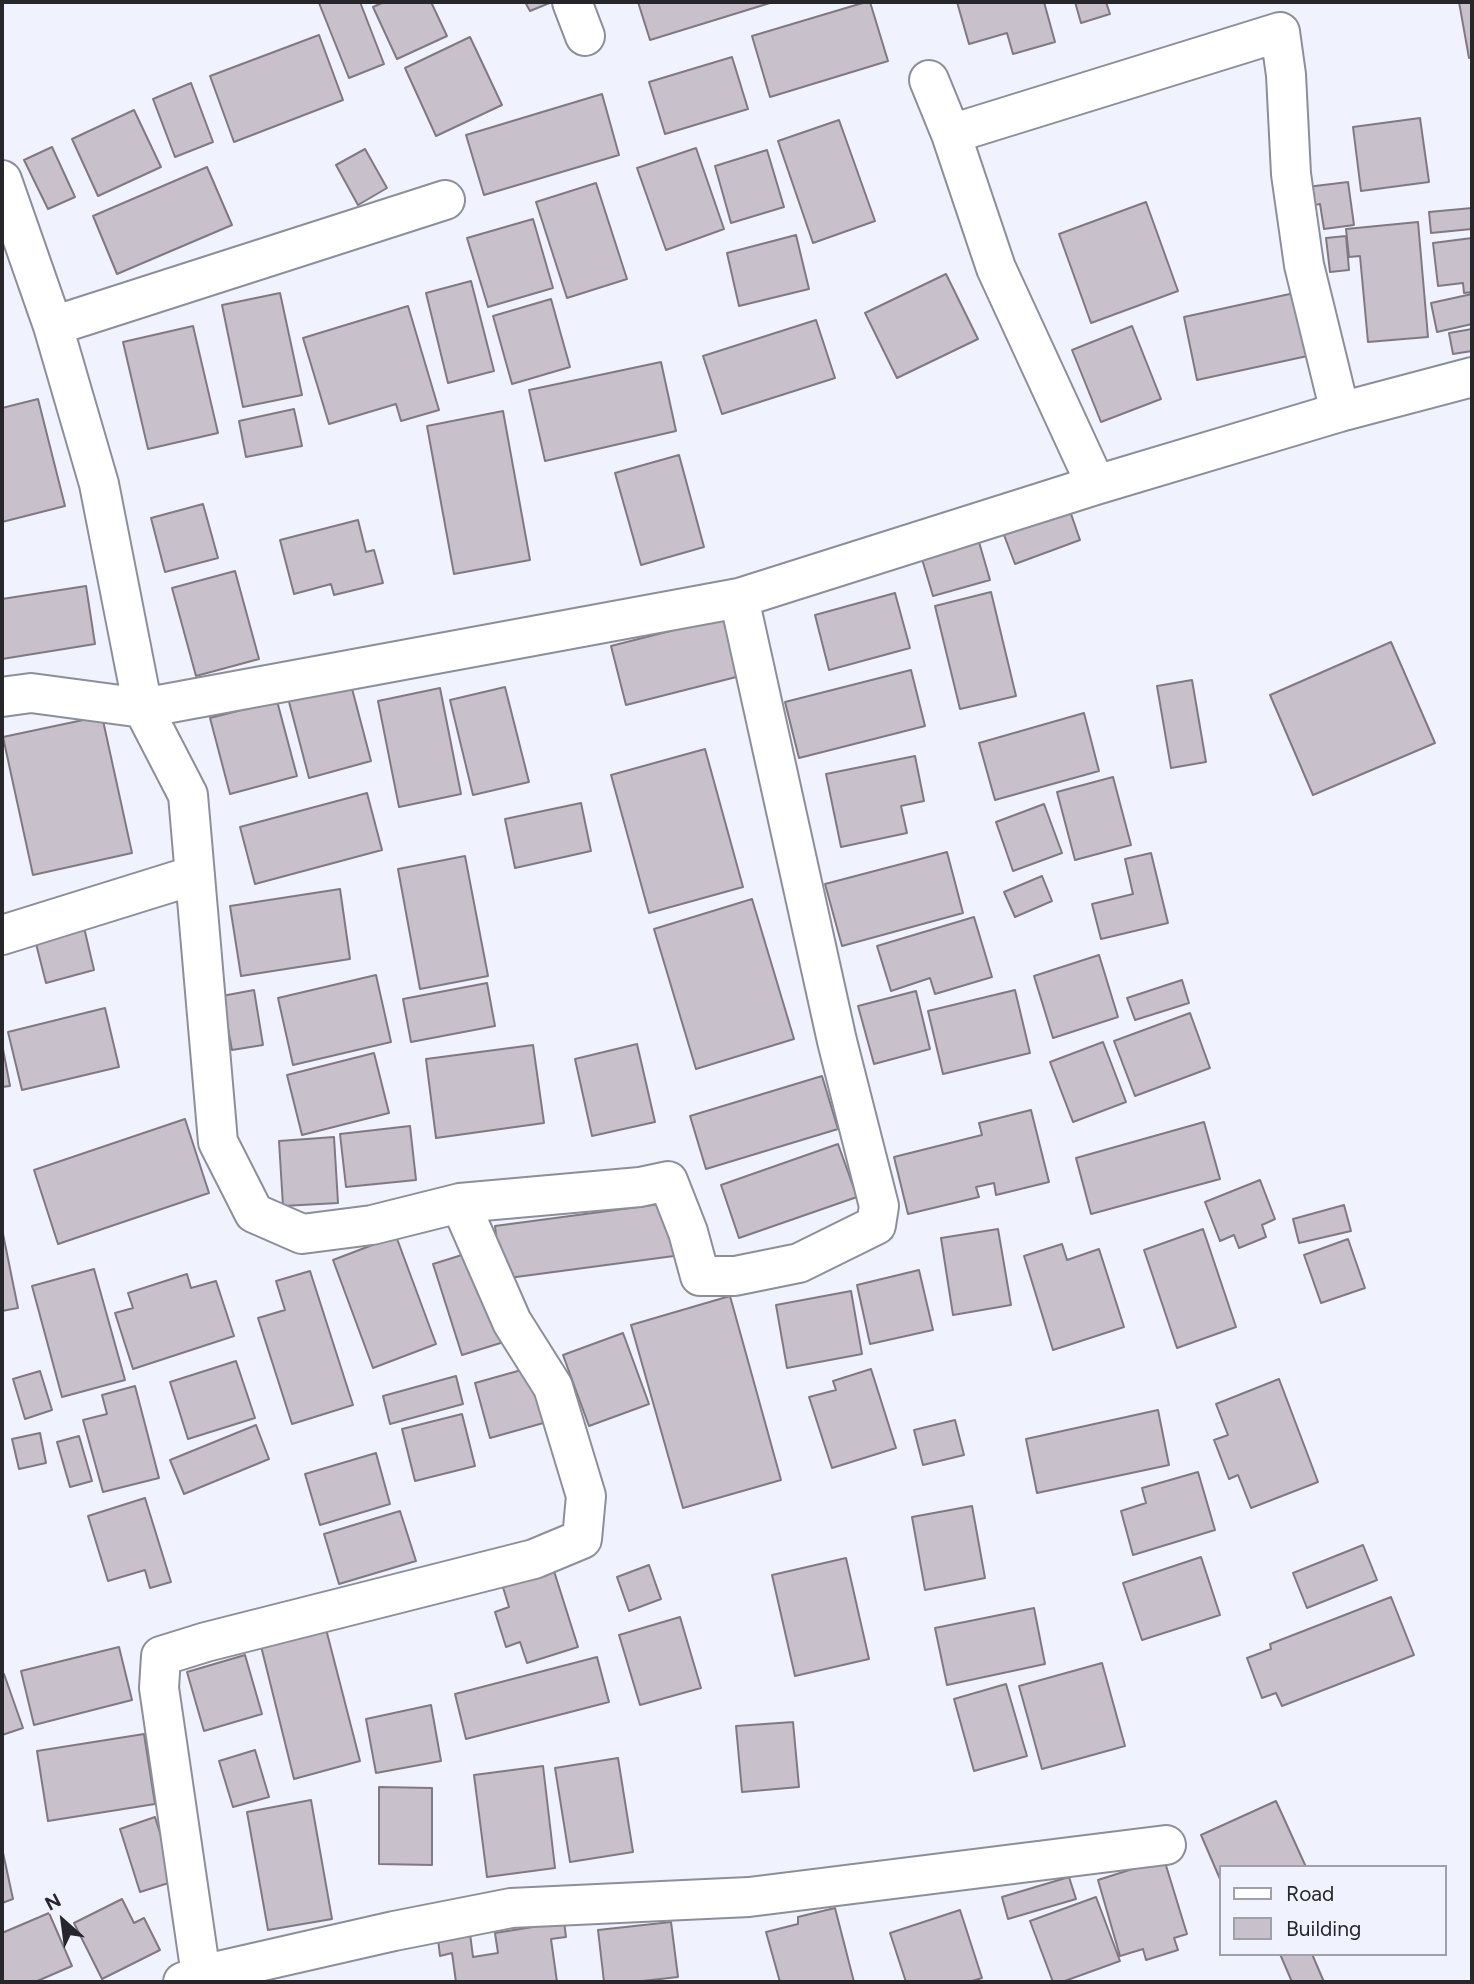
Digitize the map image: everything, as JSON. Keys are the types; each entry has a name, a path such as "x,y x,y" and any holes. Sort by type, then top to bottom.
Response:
{"street":[{"path":"951,134 1280,32 1286,75 1292,174 1304,265 1340,412"},
{"path":"929,80 951,134 996,268 1096,485"},
{"path":"2,180 53,326 99,484 143,708 188,795 218,1142 254,1213 302,1234 372,1225 460,1203 668,1181 688,1232 700,1276 735,1276 799,1263 876,1225 879,1206 837,1041 739,598"},
{"path":"53,326 445,200"},
{"path":"2,697 31,693 143,708 739,598 1096,485 1340,412 1472,377"},
{"path":"2,935 195,875"},
{"path":"460,1203 512,1322 553,1387 586,1496 582,1539 534,1559 206,1642 161,1657 159,1688 192,1978 394,1931 511,1908 749,1896 1166,1846"}],"building":[{"path":"360,2 384,64 349,78 319,3"},
{"path":"384,2 431,2 447,36 397,59 373,7"},
{"path":"525,2 552,2 530,11"},
{"path":"638,2 770,2 770,3 650,40"},
{"path":"870,2 888,61 770,97 752,36"},
{"path":"957,2 1044,2 1055,42 1013,54 1007,33 969,44"},
{"path":"1075,2 1106,2 1110,14 1081,23"},
{"path":"1459,2 1472,2 1472,57 1469,58"},
{"path":"319,35 343,100 234,142 210,76"},
{"path":"470,37 502,105 436,136 405,68"},
{"path":"732,57 748,109 665,134 649,82"},
{"path":"191,83 213,142 175,157 153,99"},
{"path":"602,94 619,155 484,195 466,135"},
{"path":"134,110 161,167 98,196 72,139"},
{"path":"1420,118 1429,182 1361,191 1353,127"},
{"path":"839,120 875,221 813,243 778,141"},
{"path":"52,147 75,197 48,209 24,160"},
{"path":"696,148 724,229 666,250 637,168"},
{"path":"365,149 387,188 358,205 336,165"},
{"path":"767,150 784,207 731,223 715,166"},
{"path":"207,167 232,225 117,274 93,216"},
{"path":"1348,182 1354,225 1324,229 1320,204 1310,206 1307,187"},
{"path":"596,183 627,279 567,298 536,202"},
{"path":"1146,202 1178,291 1091,323 1059,234"},
{"path":"1472,208 1472,229 1431,233 1429,212"},
{"path":"533,219 553,288 488,307 467,238"},
{"path":"1418,222 1428,337 1368,342 1360,256 1349,257 1346,229"},
{"path":"796,235 809,289 739,306 727,253"},
{"path":"1346,236 1349,270 1330,272 1326,238"},
{"path":"1472,238 1472,292 1464,293 1463,283 1438,286 1433,243"},
{"path":"946,274 978,339 897,378 865,313"},
{"path":"471,281 494,371 448,383 426,293"},
{"path":"1299,292 1312,355 1197,380 1184,317"},
{"path":"280,293 302,395 243,407 222,305"},
{"path":"1472,294 1472,324 1437,332 1431,303"},
{"path":"551,299 570,367 512,384 493,316"},
{"path":"408,306 439,410 401,421 396,404 329,424 303,338"},
{"path":"816,320 835,378 722,414 703,356"},
{"path":"193,326 218,433 148,449 123,342"},
{"path":"1132,326 1161,399 1101,422 1072,350"},
{"path":"1472,329 1472,351 1453,354 1449,333"},
{"path":"661,362 676,431 545,461 529,390"},
{"path":"38,399 65,506 2,522 2,408"},
{"path":"294,409 302,446 246,457 239,421"},
{"path":"503,411 530,560 454,574 427,426"},
{"path":"679,455 704,547 641,565 615,473"},
{"path":"203,504 218,558 165,572 151,518"},
{"path":"1070,511 1080,540 1015,564 1004,535"},
{"path":"358,520 366,552 374,550 383,583 334,595 331,584 294,594 280,540"},
{"path":"979,542 990,580 933,596 922,559"},
{"path":"235,571 259,659 196,676 172,588"},
{"path":"86,586 95,644 2,659 2,599"},
{"path":"991,592 1016,696 960,709 935,606"},
{"path":"895,593 910,648 829,670 815,615"},
{"path":"733,615 748,674 626,705 611,646"},
{"path":"1391,642 1435,743 1313,795 1270,695"},
{"path":"911,670 925,726 799,758 785,702"},
{"path":"1192,680 1206,762 1171,768 1157,686"},
{"path":"350,681 371,761 309,778 288,698"},
{"path":"505,687 529,782 473,795 450,700"},
{"path":"440,688 461,794 399,807 378,701"},
{"path":"277,701 297,776 230,794 210,718"},
{"path":"1084,713 1099,771 995,800 979,743"},
{"path":"102,716 132,853 33,875 3,737"},
{"path":"705,749 743,887 649,913 611,775"},
{"path":"915,756 924,801 901,806 907,833 841,847 826,774"},
{"path":"1113,777 1131,845 1075,860 1057,792"},
{"path":"367,793 382,850 255,884 240,827"},
{"path":"581,803 591,851 515,868 505,819"},
{"path":"1044,804 1062,853 1013,871 996,822"},
{"path":"947,852 963,913 842,946 825,884"},
{"path":"1151,853 1168,923 1101,939 1092,904 1133,894 1125,859"},
{"path":"465,856 488,976 420,989 398,869"},
{"path":"1042,876 1052,901 1015,917 1004,892"},
{"path":"340,889 350,959 241,976 230,906"},
{"path":"752,899 794,1039 696,1069 654,929"},
{"path":"974,917 992,977 935,994 930,978 891,991 877,946"},
{"path":"82,919 94,970 46,983 33,932"},
{"path":"1099,955 1118,1017 1053,1038 1034,976"},
{"path":"376,975 391,1042 293,1065 278,998"},
{"path":"1182,980 1189,1003 1135,1020 1127,998"},
{"path":"487,983 495,1026 411,1042 403,999"},
{"path":"254,990 263,1045 232,1050 222,996"},
{"path":"1015,990 1030,1053 943,1074 928,1011"},
{"path":"916,991 930,1049 874,1064 858,1006"},
{"path":"105,1008 119,1067 22,1090 8,1032"},
{"path":"1190,1013 1210,1068 1135,1096 1114,1041"},
{"path":"1103,1042 1126,1102 1073,1122 1050,1062"},
{"path":"2,1044 10,1086 2,1087"},
{"path":"637,1044 655,1122 592,1136 575,1059"},
{"path":"533,1045 544,1123 436,1138 426,1059"},
{"path":"374,1053 389,1113 302,1135 287,1075"},
{"path":"822,1076 838,1129 706,1169 690,1116"},
{"path":"1031,1110 1049,1182 996,1195 994,1183 976,1187 979,1197 908,1214 894,1157 982,1135 979,1123"},
{"path":"185,1119 209,1193 58,1244 34,1170"},
{"path":"1204,1122 1220,1179 1091,1214 1076,1158"},
{"path":"410,1126 416,1180 346,1187 340,1134"},
{"path":"334,1137 338,1203 283,1206 279,1141"},
{"path":"838,1144 857,1197 739,1238 721,1185"},
{"path":"1260,1180 1275,1219 1262,1225 1266,1237 1239,1248 1234,1235 1220,1241 1205,1202"},
{"path":"668,1203 674,1256 501,1279 495,1226"},
{"path":"1344,1205 1351,1231 1299,1243 1293,1219"},
{"path":"2,1229 18,1308 2,1311"},
{"path":"998,1229 1011,1305 953,1315 941,1238"},
{"path":"1203,1229 1236,1327 1177,1348 1144,1250"},
{"path":"396,1236 436,1344 373,1368 333,1260"},
{"path":"1348,1239 1365,1288 1321,1303 1304,1255"},
{"path":"1062,1244 1067,1260 1099,1249 1124,1327 1053,1350 1024,1256"},
{"path":"478,1250 507,1341 462,1355 433,1264"},
{"path":"94,1269 125,1380 62,1397 32,1286"},
{"path":"919,1270 933,1330 870,1344 857,1285"},
{"path":"310,1271 353,1405 292,1424 258,1318 285,1310 276,1281"},
{"path":"187,1274 191,1288 216,1281 234,1336 133,1369 115,1313 133,1308 128,1293"},
{"path":"851,1291 862,1354 787,1368 776,1305"},
{"path":"730,1296 781,1480 683,1508 631,1325"},
{"path":"623,1333 649,1404 589,1426 563,1355"},
{"path":"236,1361 255,1418 188,1439 170,1382"},
{"path":"532,1367 547,1422 490,1438 475,1383"},
{"path":"871,1369 896,1448 832,1468 809,1397 836,1390 833,1381"},
{"path":"40,1371 52,1410 25,1419 13,1379"},
{"path":"456,1376 463,1404 390,1424 383,1396"},
{"path":"1279,1379 1318,1482 1251,1508 1238,1475 1229,1479 1214,1440 1228,1435 1216,1404"},
{"path":"135,1386 159,1478 103,1492 83,1420 107,1414 102,1395"},
{"path":"1158,1410 1169,1465 1037,1493 1026,1439"},
{"path":"462,1414 475,1466 415,1481 402,1429"},
{"path":"955,1420 964,1455 923,1465 914,1430"},
{"path":"256,1425 269,1459 184,1494 170,1460"},
{"path":"40,1433 46,1463 19,1469 12,1439"},
{"path":"79,1436 92,1481 70,1487 57,1442"},
{"path":"376,1453 390,1504 320,1525 305,1474"},
{"path":"1198,1472 1215,1530 1133,1555 1121,1511 1146,1503 1142,1488"},
{"path":"145,1498 171,1582 150,1588 145,1570 108,1581 88,1516"},
{"path":"972,1506 985,1578 925,1590 912,1517"},
{"path":"400,1511 416,1561 339,1584 324,1534"},
{"path":"1363,1545 1377,1580 1307,1608 1293,1573"},
{"path":"1201,1557 1220,1615 1142,1640 1123,1583"},
{"path":"846,1558 869,1659 795,1676 772,1575"},
{"path":"649,1565 661,1599 629,1611 617,1577"},
{"path":"553,1568 578,1647 527,1663 520,1642 506,1647 495,1612 509,1607 502,1584"},
{"path":"1391,1597 1414,1655 1282,1706 1276,1693 1262,1698 1247,1658 1271,1649 1270,1644"},
{"path":"1034,1608 1045,1664 947,1685 935,1628"},
{"path":"680,1617 701,1688 640,1705 619,1635"},
{"path":"326,1629 360,1761 294,1779 261,1646"},
{"path":"119,1647 132,1700 34,1725 21,1671"},
{"path":"245,1655 262,1714 204,1731 187,1672"},
{"path":"597,1657 609,1702 466,1739 455,1694"},
{"path":"1102,1663 1125,1746 1042,1769 1019,1686"},
{"path":"4,1674 23,1728 2,1735 2,1675"},
{"path":"1006,1684 1027,1756 974,1771 954,1699"},
{"path":"431,1705 441,1761 376,1773 366,1719"},
{"path":"793,1722 799,1787 742,1792 736,1726"},
{"path":"144,1734 155,1804 48,1821 37,1751"},
{"path":"255,1750 269,1797 233,1807 219,1761"},
{"path":"618,1758 633,1852 570,1862 555,1768"},
{"path":"543,1766 555,1868 487,1877 474,1775"},
{"path":"379,1787 432,1788 432,1865 379,1864"},
{"path":"311,1800 332,1919 268,1930 247,1812"},
{"path":"1276,1801 1305,1865 1218,1865 1218,1874 1201,1835"},
{"path":"155,1817 175,1881 140,1892 120,1829"},
{"path":"2,1848 13,1899 2,1903"},
{"path":"1164,1859 1187,1934 1174,1938 1178,1950 1146,1960 1143,1949 1120,1956 1098,1880"},
{"path":"1069,1877 1076,1899 1008,1919 1002,1897"},
{"path":"1096,1897 1120,1961 1062,1982 1053,1982 1030,1921"},
{"path":"122,1899 134,1923 144,1918 160,1950 102,1979 74,1923"},
{"path":"835,1908 854,1982 780,1982 766,1932 798,1924 798,1917"},
{"path":"960,1910 982,1978 969,1982 906,1982 890,1933"},
{"path":"49,1913 72,1966 35,1982 2,1982 2,1933"},
{"path":"564,1922 566,1937 551,1939 557,1982 456,1982 452,1953 440,1956 437,1931 469,1926 473,1957 498,1953 495,1933"},
{"path":"671,1922 678,1977 604,1982 598,1930"},
{"path":"1281,1956 1313,1956 1324,1982 1292,1982"}]}
